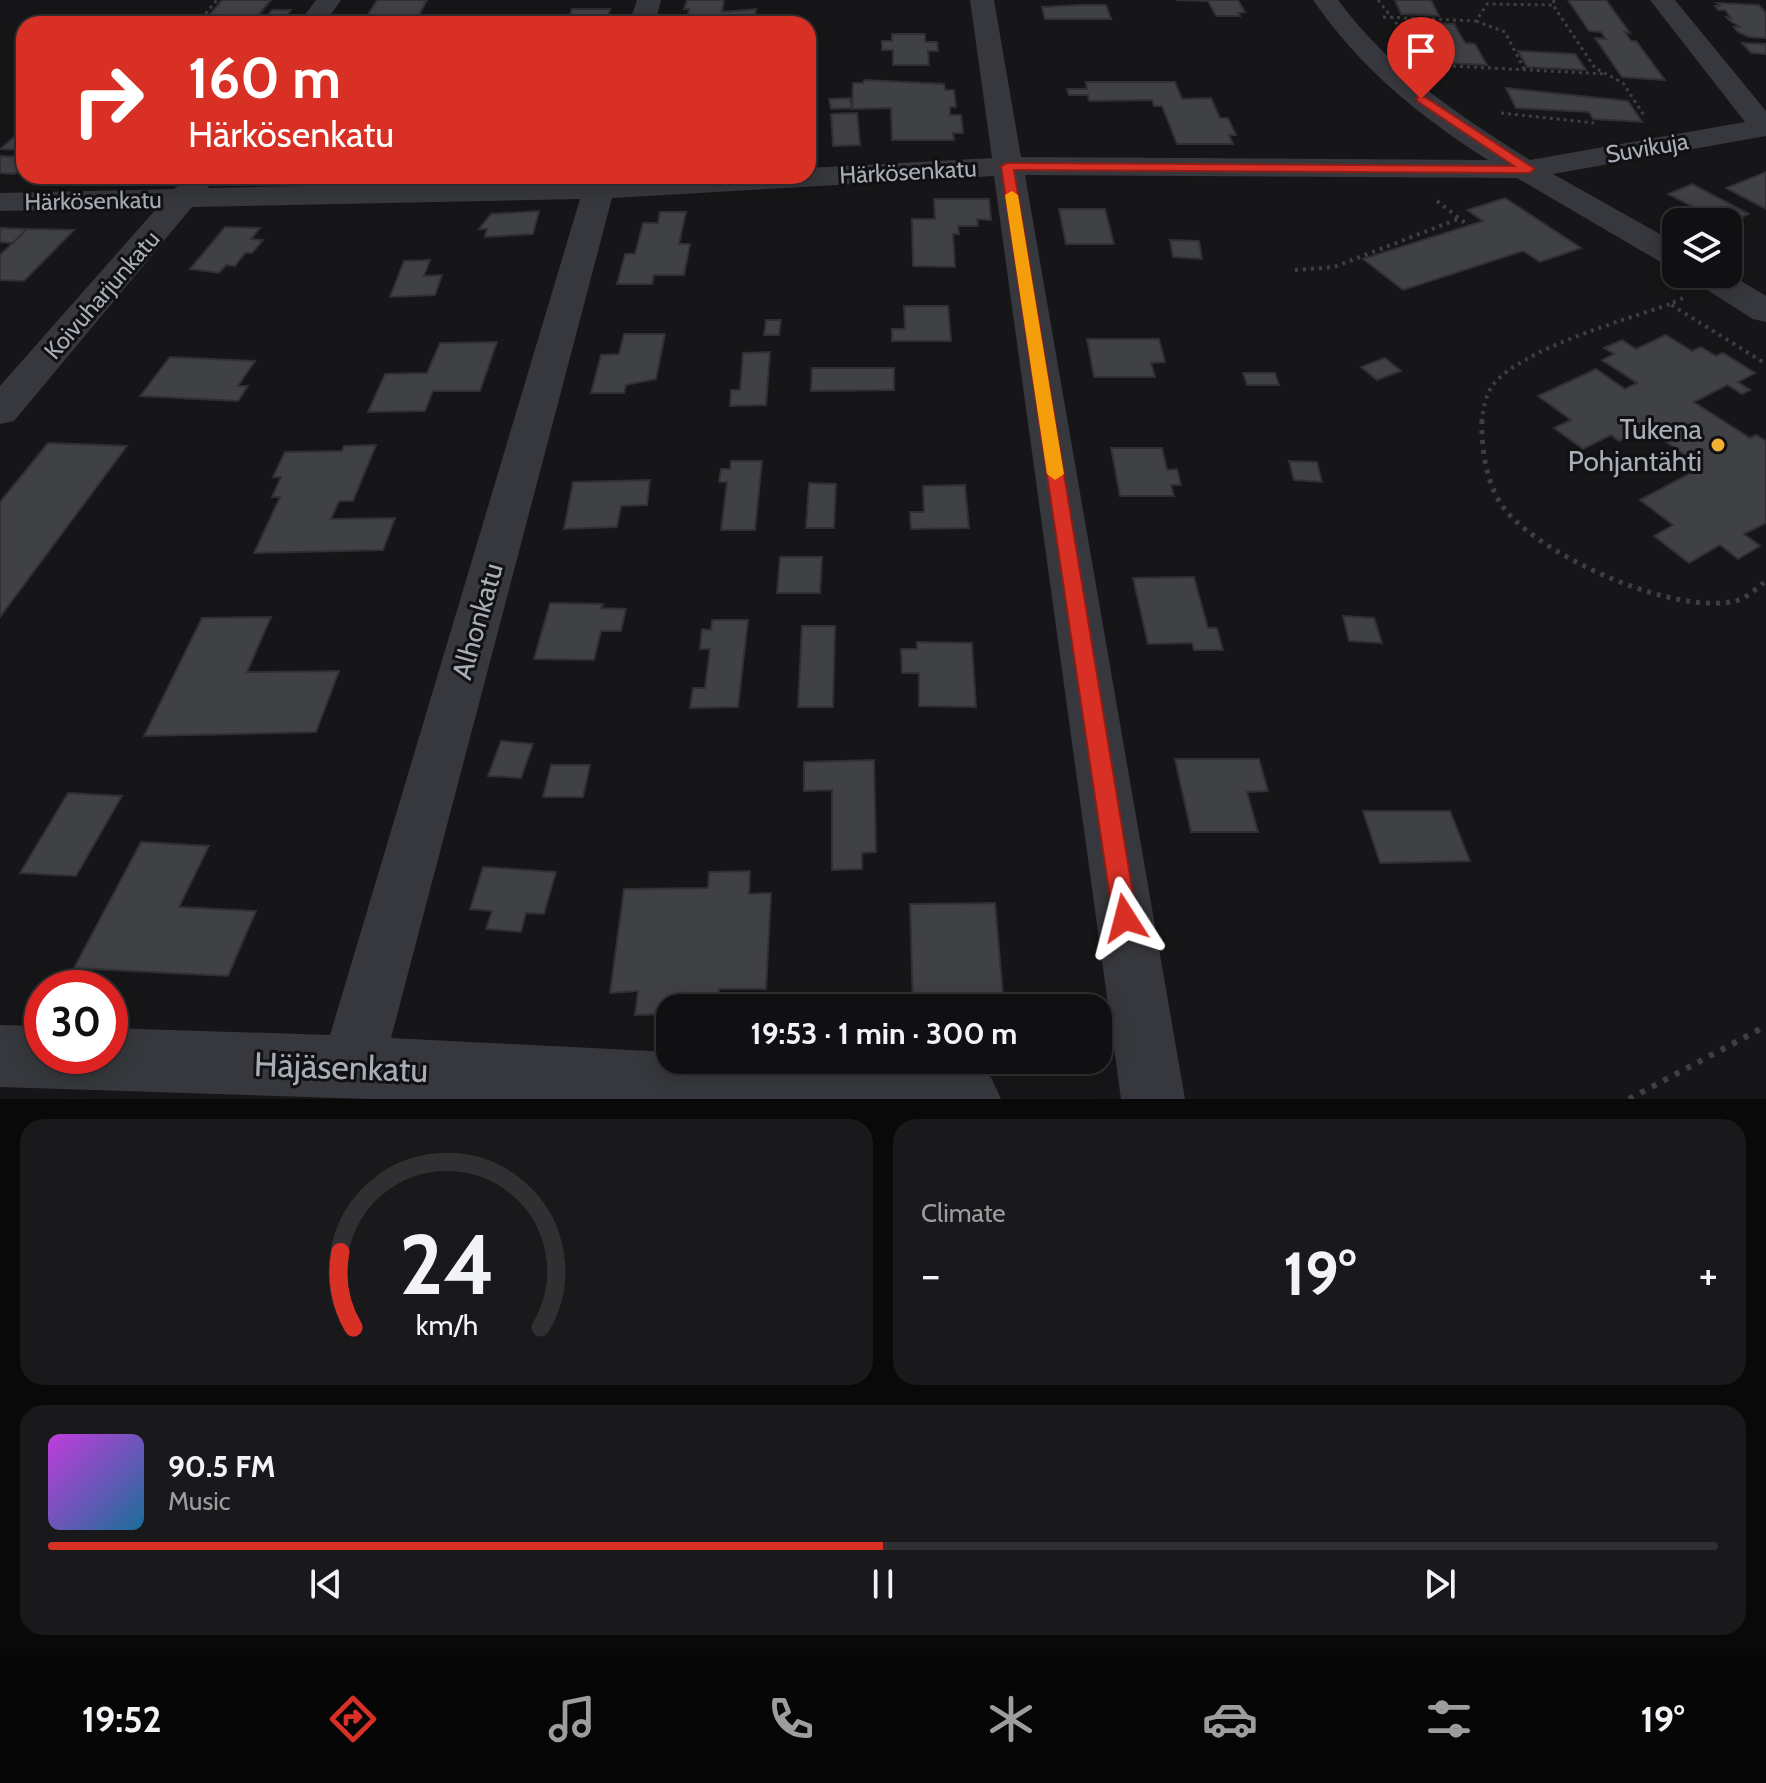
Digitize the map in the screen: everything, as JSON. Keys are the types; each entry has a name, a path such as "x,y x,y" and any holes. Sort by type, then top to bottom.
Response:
{"street":[{"path":"982,0 1153,1099"},
{"path":"1325,0 1347,31 1404,86 1529,169 1662,249"},
{"path":"1662,0 1765,127"},
{"name":"Suvikuja","path":"1529,169 1656,136 1765,127"},
{"name":"Härkösenkatu","path":"816,174 1007,166 1529,169"},
{"name":"Härkösenkatu","path":"0,202 193,188 464,184"},
{"name":"Alhonkatu","path":"352,1067 599,184"},
{"name":"Koivuharjunkatu","path":"0,411 193,188"},
{"path":"1728,288 1766,311"},
{"name":"Häjäsenkatu","path":"0,1056 352,1067 969,1099"}],"path":[{"path":"204,16 217,0"},
{"path":"1378,0 1417,48"},
{"path":"1476,21 1487,4 1554,3 1595,68 1623,83 1656,136"},
{"path":"1376,16 1476,21 1505,32 1525,70"},
{"path":"1425,56 1433,65"},
{"path":"1422,64 1606,74"},
{"path":"1635,99 1641,99"},
{"path":"1499,113 1656,136"},
{"path":"1295,270 1334,267 1458,219"},
{"path":"1670,304 1549,351 1494,383 1485,401 1481,430 1493,486 1507,512 1532,534 1623,582 1666,596 1710,603 1735,601 1766,581"},
{"path":"1629,1099 1766,1026"}],"building":[{"path":"222,0 271,0 258,16 209,16"},
{"path":"377,0 427,0 418,16 367,16"},
{"path":"687,0 724,0 722,12 756,9 755,16 688,16 689,9 684,9"},
{"path":"1176,0 1238,0 1245,12 1238,13 1240,16 1216,16 1208,1"},
{"path":"1395,0 1431,0 1439,16 1401,14"},
{"path":"1568,0 1606,0 1630,33 1625,32 1631,41 1636,41 1665,80 1622,77 1595,38 1606,39 1601,32 1589,31"},
{"path":"1717,3 1759,5 1766,13 1766,38 1749,37 1738,32 1734,27 1740,27 1726,17 1731,18 1725,10 1718,10 1715,6 1720,6"},
{"path":"1106,5 1111,19 1045,19 1042,7"},
{"path":"572,9 610,9 608,16 570,16"},
{"path":"272,10 291,10 287,16 268,16"},
{"path":"1416,22 1454,24 1465,43 1475,44 1487,65 1449,63 1439,42 1425,42"},
{"path":"892,34 925,34 925,42 937,42 938,51 928,51 929,65 893,65 893,50 882,50 882,41 892,41"},
{"path":"1742,43 1766,44 1766,54 1751,53"},
{"path":"1518,51 1575,54 1586,70 1527,67"},
{"path":"864,80 944,84 945,90 954,90 956,107 950,107 950,115 961,115 963,133 953,133 954,140 892,140 891,108 852,109 853,83 863,83"},
{"path":"1086,82 1175,82 1182,99 1211,98 1220,118 1228,118 1236,135 1229,135 1233,144 1177,144 1162,106 1154,106 1152,100 1089,101 1088,95 1069,95 1067,89 1087,89"},
{"path":"1506,88 1628,101 1642,122 1593,119 1589,112 1516,108"},
{"path":"850,98 852,108 831,109 829,99"},
{"path":"857,113 860,145 833,146 831,114"},
{"path":"16,135 16,150 0,149"},
{"path":"0,156 16,157 16,173 0,173"},
{"path":"1766,172 1766,209 1726,188"},
{"path":"1692,184 1738,208 1695,208 1668,194"},
{"path":"1505,198 1581,248 1540,262 1523,251 1403,290 1363,259 1483,221 1467,210"},
{"path":"934,199 989,199 991,220 977,219 978,226 958,226 959,234 953,234 955,267 913,266 912,219 935,219"},
{"path":"1059,209 1105,209 1114,244 1066,244"},
{"path":"539,211 533,234 485,237 487,229 479,229 491,214"},
{"path":"660,212 686,212 679,244 690,244 684,275 654,275 652,284 617,284 625,254 635,254 643,223 658,223"},
{"path":"225,227 260,228 251,239 263,240 252,253 245,253 235,266 226,265 219,273 190,269"},
{"path":"0,228 27,229 13,243 0,242"},
{"path":"27,229 74,230 24,281 0,280 0,255"},
{"path":"1170,240 1199,241 1202,259 1173,257"},
{"path":"430,260 424,276 442,275 435,295 390,297 404,261"},
{"path":"904,306 948,306 951,341 892,341 892,329 905,329"},
{"path":"766,320 781,320 779,335 764,335"},
{"path":"624,334 665,334 656,379 626,385 624,393 591,393 601,355 619,354"},
{"name":"Tukena Pohjantähti","path":"1666,335 1692,351 1701,347 1716,356 1723,353 1755,373 1738,382 1750,390 1742,394 1727,385 1694,402 1750,438 1756,435 1766,441 1766,523 1744,534 1760,546 1738,559 1720,545 1689,563 1654,536 1673,525 1640,500 1702,467 1646,428 1619,441 1611,435 1583,449 1554,428 1571,420 1538,396 1596,369 1625,389 1637,383 1602,360 1614,354 1604,348 1622,340 1636,349"},
{"path":"1087,339 1159,339 1165,362 1151,363 1155,377 1094,377"},
{"path":"497,342 480,391 433,391 425,411 368,412 385,374 427,373 440,343"},
{"path":"770,352 766,405 730,406 731,390 740,390 743,353"},
{"path":"170,357 255,361 238,386 248,386 238,401 140,396"},
{"path":"1385,358 1401,371 1377,380 1361,367"},
{"path":"812,368 894,368 894,390 811,391"},
{"path":"1243,373 1275,373 1279,385 1247,385"},
{"path":"48,443 127,446 0,617 0,502"},
{"path":"376,445 353,501 339,501 331,519 395,518 383,550 254,553 280,497 272,497 281,477 273,477 285,452 342,451 344,446"},
{"path":"1111,448 1162,448 1167,470 1177,469 1181,485 1171,485 1174,496 1120,496"},
{"path":"731,461 762,461 755,530 721,530 727,482 719,482 721,469 730,469"},
{"path":"1289,461 1317,462 1322,482 1294,480"},
{"path":"650,480 647,505 621,506 617,527 564,529 573,482"},
{"path":"809,483 836,484 834,528 806,528"},
{"path":"965,485 969,528 911,529 910,512 924,512 923,486"},
{"path":"780,557 822,557 820,593 777,593"},
{"path":"1194,577 1208,628 1217,628 1223,650 1194,650 1192,643 1148,644 1133,578"},
{"path":"550,603 603,604 601,608 626,609 621,631 601,631 594,660 534,659"},
{"path":"1343,616 1374,618 1382,643 1349,641"},
{"path":"271,617 247,672 339,671 316,732 144,736 202,618"},
{"path":"712,620 748,620 738,707 690,708 693,688 705,688 710,649 700,649 702,629 711,630"},
{"path":"802,626 835,626 833,707 798,707"},
{"path":"917,642 972,643 976,707 919,706 919,673 902,673 901,649 917,649"},
{"path":"501,741 533,744 521,778 488,776"},
{"path":"1175,759 1259,759 1268,791 1247,792 1258,832 1191,832"},
{"path":"874,760 876,852 862,853 862,869 832,870 832,790 804,791 804,762"},
{"path":"551,765 590,765 583,797 543,797"},
{"path":"68,793 122,796 76,876 20,873"},
{"path":"1363,811 1450,811 1470,861 1380,863"},
{"path":"141,842 209,846 179,907 256,911 228,976 74,968"},
{"path":"483,867 556,872 544,914 526,913 521,932 486,929 492,911 470,909"},
{"path":"750,871 749,894 771,893 766,989 719,989 718,994 656,994 656,1014 635,1015 638,991 610,993 624,889 708,888 709,872"},
{"path":"995,903 1003,994 913,994 910,904"}],"slow traffic":[{"path":"1012,195 1055,474"}],"place":[{"name":"Tukena Pohjantähti","path":"1718,445"}],"route":[{"path":"1125,918 1007,166 1529,169 1421,99"}]}
